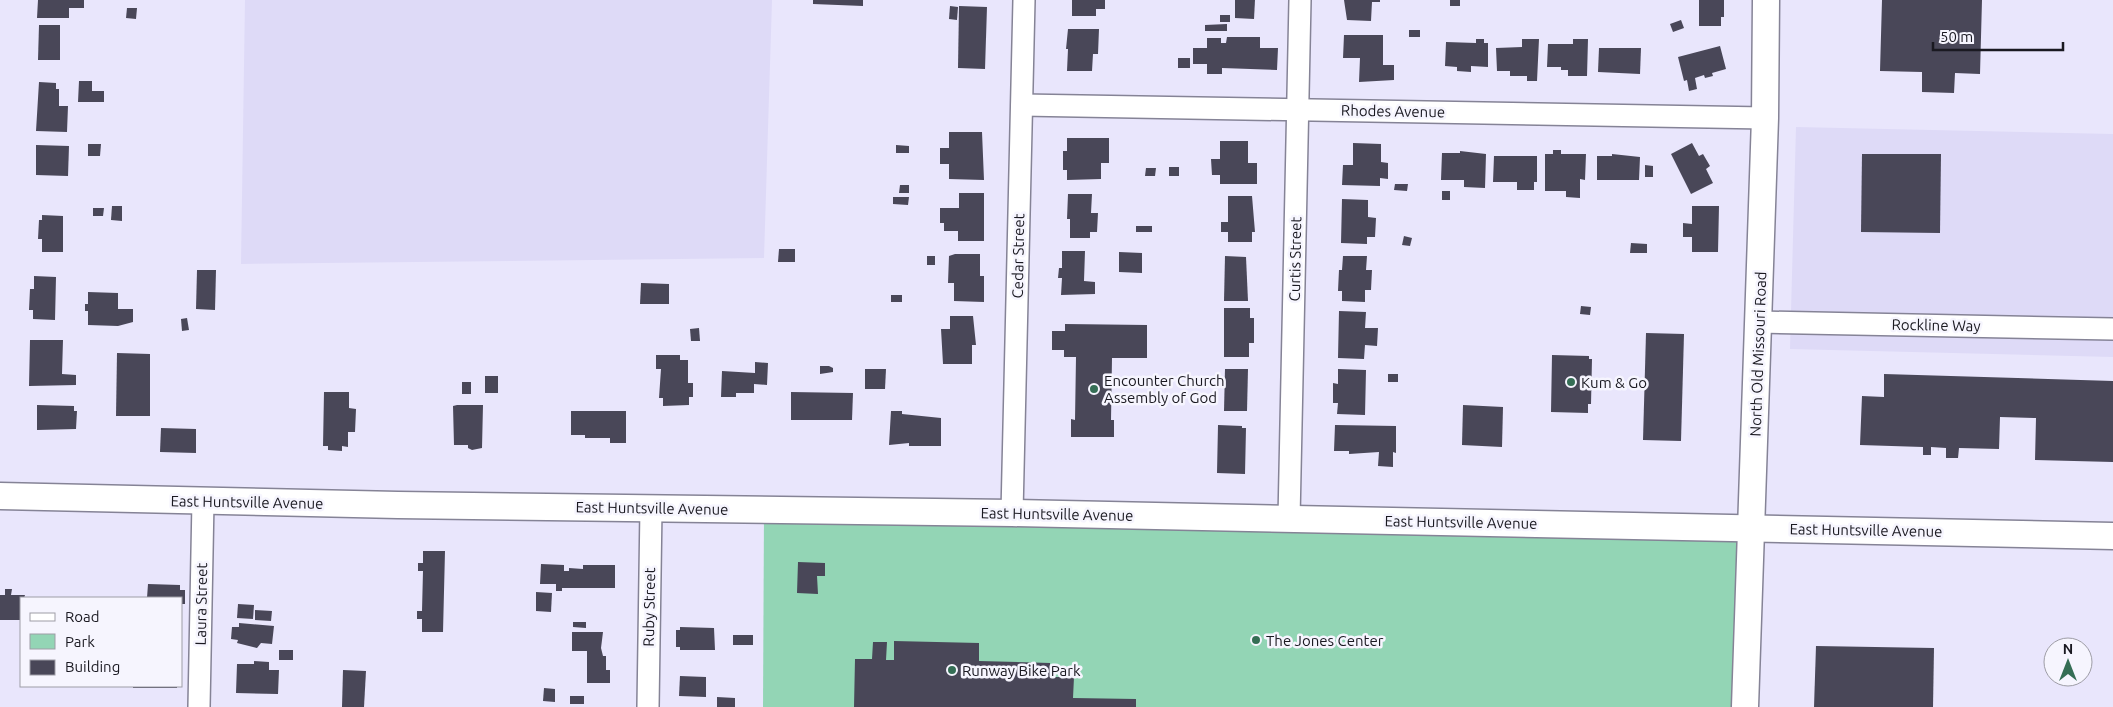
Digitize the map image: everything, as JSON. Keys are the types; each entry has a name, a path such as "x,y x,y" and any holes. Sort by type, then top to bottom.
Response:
{"main road":[{"name":"North Old Missouri Road","path":"1745,707 1753,528 1765,118 1766,0"},
{"name":"East Huntsville Avenue","path":"0,496 203,501 1012,513 2113,536"}],"street":[{"name":"Cedar Street","path":"1012,513 1024,0"},
{"name":"Curtis Street","path":"1289,519 1300,0"},
{"name":"Rhodes Avenue","path":"1022,105 1765,118"},
{"name":"Rockline Way","path":"1759,322 2113,329"},
{"name":"Laura Street","path":"199,707 203,501"},
{"name":"Ruby Street","path":"648,707 651,508"}],"shaded area":[{"path":"245,0 772,0 764,258 241,264"},
{"path":"1796,127 2113,134 2113,357 1790,349"}],"green space":[{"name":"The Jones Center","path":"764,511 1753,527 1745,707 763,707"}],"building":[{"path":"38,0 84,0 84,8 69,8 69,18 37,18"},
{"path":"813,0 863,0 863,6 813,4"},
{"path":"1072,0 1105,0 1105,9 1096,9 1096,16 1072,16"},
{"path":"1235,0 1255,0 1254,19 1235,18"},
{"path":"1344,0 1380,0 1380,2 1372,2 1371,21 1347,20"},
{"path":"1450,0 1460,0 1460,6 1450,6"},
{"path":"1699,0 1724,0 1724,17 1721,17 1721,26 1699,26"},
{"path":"1882,0 1982,0 1980,74 1955,73 1954,93 1922,92 1922,72 1880,71"},
{"path":"950,6 958,7 957,20 949,19"},
{"path":"959,6 987,7 985,69 958,68"},
{"path":"127,8 137,8 136,19 126,18"},
{"path":"1220,15 1230,15 1230,22 1220,22"},
{"path":"1681,20 1684,28 1673,32 1670,24"},
{"path":"1227,24 1227,31 1205,31 1205,25"},
{"path":"39,25 60,25 60,60 38,60"},
{"path":"1068,29 1099,29 1098,54 1093,54 1092,71 1067,71 1068,49 1066,49"},
{"path":"1409,30 1420,30 1420,37 1409,37"},
{"path":"1344,35 1383,35 1383,65 1394,65 1394,80 1359,82 1360,58 1343,58"},
{"path":"1227,37 1260,37 1260,48 1278,48 1277,70 1222,68 1222,74 1207,74 1207,64 1193,64 1193,48 1207,48 1207,38 1221,38 1221,43 1226,43"},
{"path":"1476,39 1484,39 1484,43 1488,43 1488,67 1471,66 1471,72 1457,71 1457,67 1445,66 1446,42 1476,43"},
{"path":"1522,39 1539,39 1537,81 1527,81 1527,76 1510,76 1510,71 1497,71 1496,48 1522,47"},
{"path":"1573,39 1588,39 1587,76 1568,76 1568,70 1561,70 1561,67 1547,67 1548,44 1573,44"},
{"path":"1720,46 1726,69 1712,73 1713,76 1705,78 1704,75 1695,78 1697,89 1689,91 1687,80 1684,81 1678,57"},
{"path":"1599,48 1641,48 1640,74 1598,72"},
{"path":"1178,58 1190,58 1190,68 1178,68"},
{"path":"79,81 92,81 92,91 104,91 104,102 78,102"},
{"path":"39,82 56,83 56,89 59,89 59,106 68,106 67,132 36,131"},
{"path":"949,132 982,132 984,180 949,179 949,164 940,164 940,148 949,148"},
{"path":"1067,138 1109,138 1109,163 1101,163 1101,179 1067,180 1067,170 1063,170 1063,151 1067,151"},
{"path":"1220,141 1248,141 1248,163 1257,163 1257,184 1220,184 1220,175 1212,175 1211,159 1220,159"},
{"path":"1353,143 1381,144 1381,162 1388,163 1388,179 1380,178 1380,186 1342,185 1343,165 1353,165"},
{"path":"1692,143 1699,156 1703,154 1710,166 1706,169 1713,183 1691,194 1671,154"},
{"path":"88,144 101,144 100,156 88,156"},
{"path":"36,145 69,146 68,176 36,175"},
{"path":"896,145 909,146 909,153 896,153"},
{"path":"1553,150 1561,150 1561,154 1586,154 1585,180 1580,179 1580,198 1566,197 1566,191 1545,191 1545,154 1553,154"},
{"path":"1460,151 1486,154 1485,188 1464,187 1464,180 1441,180 1442,153 1460,153"},
{"path":"1612,154 1640,157 1639,180 1597,180 1597,156 1612,156"},
{"path":"1862,154 1941,154 1940,233 1861,232"},
{"path":"1494,156 1537,156 1537,182 1534,182 1534,190 1517,190 1517,182 1493,182"},
{"path":"1645,165 1653,166 1653,177 1645,177"},
{"path":"1169,167 1179,167 1179,176 1169,176"},
{"path":"1146,168 1156,168 1155,176 1145,176"},
{"path":"1395,184 1408,184 1407,191 1394,190"},
{"path":"900,185 909,185 909,193 899,193"},
{"path":"1442,191 1450,191 1450,200 1442,200"},
{"path":"959,193 984,193 984,241 958,241 958,231 944,231 944,223 940,223 940,208 959,208"},
{"path":"1068,194 1092,194 1091,213 1098,213 1097,232 1090,232 1090,238 1070,238 1070,219 1067,219"},
{"path":"1228,196 1252,196 1255,232 1252,232 1252,242 1228,242 1228,232 1221,232 1221,222 1228,222"},
{"path":"893,197 909,197 908,205 893,204"},
{"path":"1342,199 1368,200 1368,217 1376,218 1375,237 1367,237 1367,244 1341,243"},
{"path":"112,206 122,206 122,221 111,220"},
{"path":"1692,206 1719,206 1718,252 1692,252 1692,237 1683,237 1683,223 1692,224"},
{"path":"93,208 104,208 103,216 93,216"},
{"path":"42,215 63,216 63,252 42,252 42,239 38,239 39,220 42,220"},
{"path":"1136,226 1152,226 1152,232 1136,232"},
{"path":"1404,236 1412,238 1410,246 1402,245"},
{"path":"1631,243 1647,244 1647,253 1630,253"},
{"path":"779,249 795,249 795,262 778,262"},
{"path":"1062,251 1085,251 1084,281 1095,282 1095,294 1061,295 1062,278 1058,278 1059,268 1062,268"},
{"path":"1119,252 1142,253 1142,273 1119,272"},
{"path":"955,254 980,254 980,276 984,276 984,302 954,301 954,283 948,283 949,256"},
{"path":"927,256 935,256 935,265 927,265"},
{"path":"1225,256 1246,257 1248,301 1224,301"},
{"path":"1343,256 1367,256 1366,270 1372,270 1371,290 1365,290 1365,302 1342,301 1342,291 1338,291 1339,270 1342,270"},
{"path":"197,270 216,270 215,310 196,309"},
{"path":"34,276 56,277 55,320 33,319 33,310 29,310 30,289 34,289"},
{"path":"641,283 669,284 669,304 640,304"},
{"path":"88,292 118,293 118,309 133,309 133,322 118,326 88,325 88,311 85,311 85,304 88,304"},
{"path":"891,295 902,295 902,302 891,302"},
{"path":"1581,306 1591,307 1590,315 1580,314"},
{"path":"1224,308 1250,308 1250,318 1254,318 1254,343 1249,343 1249,357 1224,357"},
{"path":"1339,311 1366,312 1365,328 1378,328 1377,346 1365,345 1364,359 1338,358"},
{"path":"950,316 973,316 976,345 972,345 972,364 943,364 941,329 950,329"},
{"path":"187,318 189,330 182,331 181,319"},
{"name":"Encounter Church Assembly of God","path":"1065,324 1147,325 1147,358 1112,358 1111,420 1114,420 1114,437 1071,437 1071,419 1075,420 1076,357 1064,357 1064,350 1052,350 1052,331 1065,331"},
{"path":"699,328 700,341 691,341 690,329"},
{"name":"Kum & Go","path":"1646,333 1684,334 1681,441 1643,440"},
{"path":"30,340 63,340 62,374 76,375 76,385 29,386"},
{"path":"117,353 150,354 150,416 116,416"},
{"path":"656,355 680,355 680,360 688,360 688,383 693,383 693,397 689,397 689,405 663,406 663,398 659,398 661,369 656,369"},
{"name":"Kum & Go","path":"1552,355 1589,356 1589,359 1592,359 1591,404 1588,404 1588,413 1551,412"},
{"path":"755,362 768,363 767,385 754,384 754,393 736,393 736,397 721,397 722,371 755,373"},
{"path":"820,366 829,366 833,368 833,372 820,374"},
{"path":"865,369 886,369 885,389 865,389"},
{"path":"1225,369 1248,369 1247,411 1224,411"},
{"path":"1338,369 1366,370 1365,415 1337,414 1338,403 1333,403 1333,383 1338,384"},
{"path":"1388,374 1398,374 1398,382 1388,382"},
{"path":"1884,374 2113,381 2113,462 2035,460 2036,418 2000,417 1999,449 1959,448 1958,458 1946,458 1946,448 1931,447 1931,455 1923,455 1923,447 1860,445 1862,396 1884,397"},
{"path":"485,376 498,376 498,393 485,393"},
{"path":"462,382 471,382 471,394 462,394"},
{"path":"324,392 349,392 349,408 356,409 355,432 348,432 348,447 342,446 342,451 328,450 328,446 323,446"},
{"path":"791,392 853,393 852,420 791,420"},
{"path":"37,405 74,406 74,411 77,411 76,429 37,430"},
{"path":"483,405 482,448 472,450 468,448 468,445 454,445 453,406"},
{"path":"1463,405 1503,407 1502,447 1462,445"},
{"path":"571,411 626,411 626,443 610,443 610,438 585,438 585,435 571,435"},
{"path":"891,411 902,411 902,414 941,418 941,446 909,446 909,443 889,445"},
{"path":"1218,425 1242,426 1242,428 1246,428 1245,474 1217,473"},
{"path":"1335,425 1396,426 1396,453 1393,452 1393,467 1378,466 1379,452 1349,454 1349,451 1334,451"},
{"path":"161,428 196,429 196,453 160,452"},
{"path":"423,551 445,551 443,632 422,632 422,619 417,619 417,611 422,611 423,571 418,571 418,563 423,563"},
{"path":"798,562 825,563 825,576 817,576 818,594 797,593"},
{"path":"541,564 564,565 564,571 569,571 569,568 583,569 583,565 615,565 615,588 562,588 562,591 556,591 556,584 540,584"},
{"path":"148,584 180,585 180,590 185,590 185,604 182,604 182,597 147,597"},
{"path":"5,589 12,589 11,595 25,595 24,597 20,597 20,620 0,620 0,595 5,595"},
{"path":"536,592 552,593 551,612 536,611"},
{"path":"238,604 254,605 253,619 237,618"},
{"path":"255,610 272,611 271,621 255,620"},
{"path":"573,622 586,622 586,628 573,627"},
{"path":"239,623 274,626 272,644 261,643 257,648 237,643 238,640 231,639 232,627 239,627"},
{"path":"680,627 714,628 715,650 680,650 680,647 676,647 676,630 680,630"},
{"path":"572,632 603,632 601,648 603,656 606,656 606,670 610,670 610,683 587,683 587,651 572,651"},
{"path":"733,635 753,635 753,645 733,645"},
{"name":"Runway Bike Park","path":"894,641 979,643 979,661 1050,663 1050,677 1074,677 1073,698 1136,699 1136,707 854,707 855,659 872,659 873,642 887,642 886,660 894,660"},
{"path":"1816,646 1934,648 1933,707 1814,707"},
{"path":"279,650 293,650 293,660 279,660"},
{"path":"254,661 269,662 269,670 279,670 278,694 236,693 237,664 254,664"},
{"path":"343,670 366,671 364,707 342,707"},
{"path":"680,676 706,677 706,697 679,696"},
{"path":"133,687 177,687 177,688"},
{"path":"544,688 555,689 555,702 543,701"},
{"path":"570,696 584,696 584,704 570,704"},
{"path":"717,697 735,698 735,707 717,707"}],"place":[{"name":"Kum & Go","path":"1571,382"},
{"name":"Encounter Church Assembly of God","path":"1094,389"},
{"name":"The Jones Center","path":"1256,640"},
{"name":"Runway Bike Park","path":"952,670"}]}
